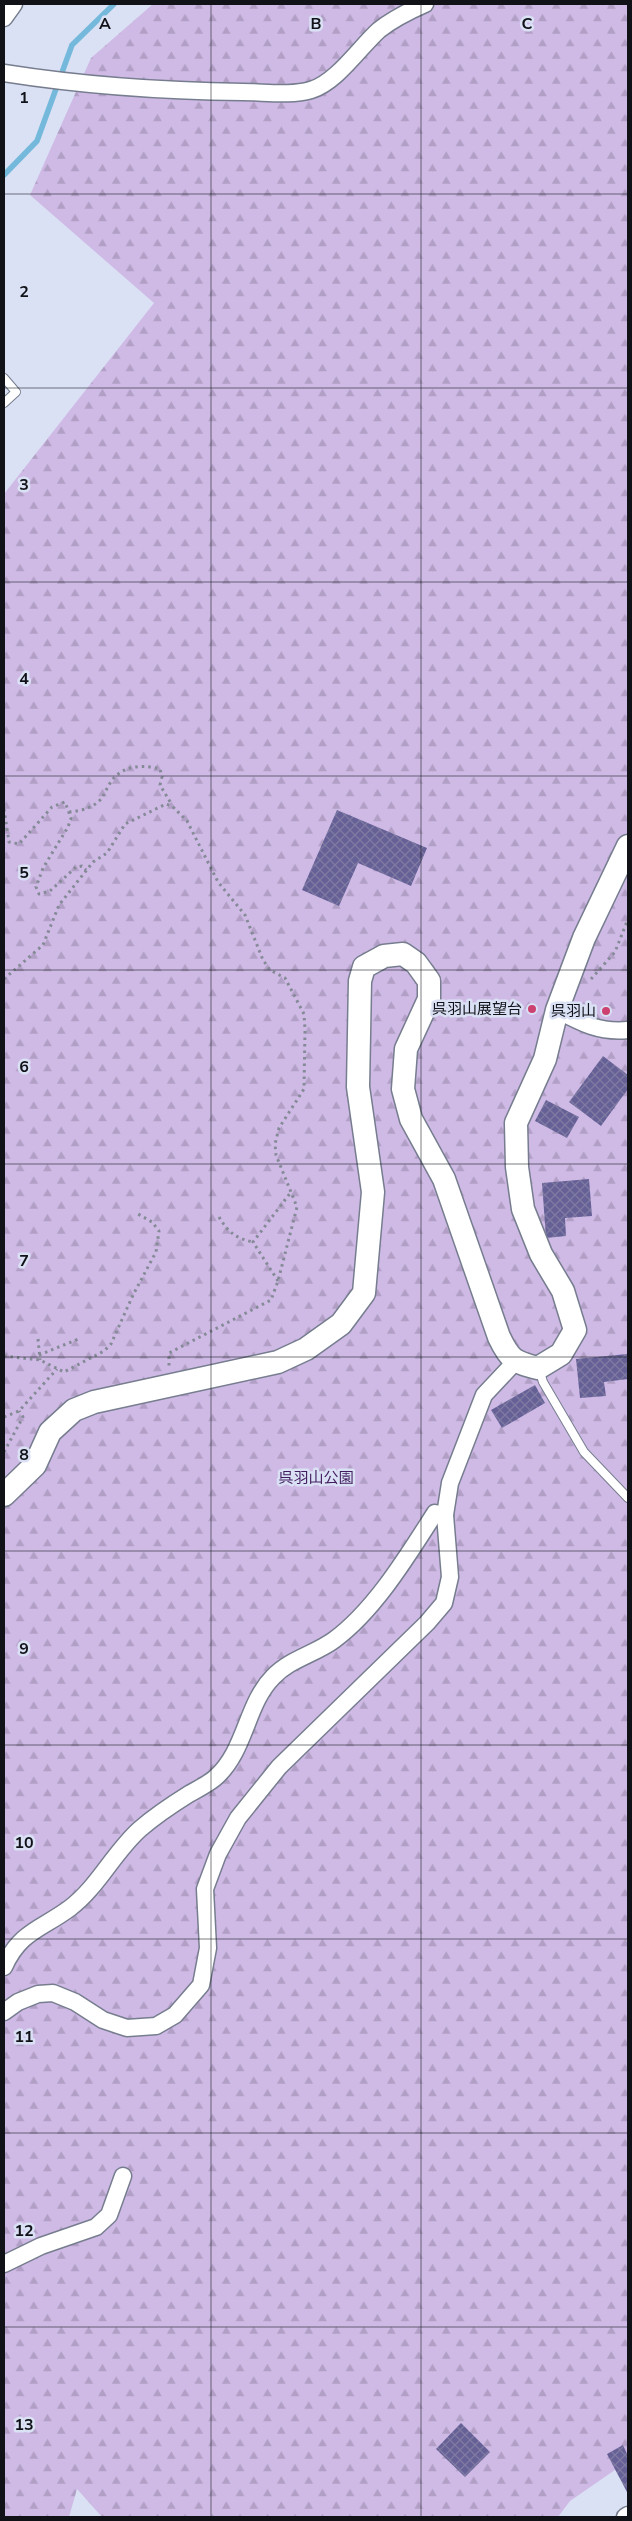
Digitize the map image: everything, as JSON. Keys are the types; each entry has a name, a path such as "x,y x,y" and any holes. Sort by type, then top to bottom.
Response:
{"street":[{"path":"4,18 14,4"},
{"path":"4,73 55,80 222,92 288,93 312,90 329,81 380,30 407,11 425,4"},
{"path":"4,1495 34,1465 50,1432 74,1410 94,1402 278,1362 306,1348 341,1324 364,1294 373,1192 358,1087 360,981 364,967 384,956 403,954 416,963 429,981 429,999 406,1049 403,1089 411,1119 444,1179 499,1337 508,1356 515,1362 538,1368 561,1354 575,1330 563,1291 541,1254 523,1209 517,1167 516,1124 545,1059 556,1010 584,938 628,846"},
{"path":"556,1010 588,1027 612,1032 628,1030"},
{"path":"4,2012 18,2002 38,1994 53,1993 76,2002 104,2020 127,2028 156,2026 175,2015 201,1985 208,1948 205,1888 218,1854 238,1818 279,1767 427,1624 444,1603 450,1577 445,1514 450,1483 484,1395 515,1362"},
{"path":"4,1966 18,1941 70,1908 86,1894 107,1866 140,1830 178,1801 215,1778 232,1757 246,1731 260,1695 273,1677 298,1659 333,1640 358,1620 435,1513 445,1514"},
{"path":"4,2264 41,2246 96,2227 109,2215 123,2176"}],"lane":[{"path":"4,378 16,392 4,403"},
{"path":"538,1368 543,1382 584,1452 628,1498"}],"path":[{"path":"69,812 82,811 100,799 117,775 133,767 149,766 160,769 162,777 160,786 172,806 186,821 218,882 245,915 263,960 270,970 285,978 304,1014 304,1089 279,1128 275,1144 276,1155 297,1207 278,1281 268,1303 169,1353 169,1366"},
{"path":"4,809 7,837 9,842 16,844 24,840 39,819 52,807 65,802 71,818 68,827 43,868 36,887 39,894 50,891 76,868 82,866 86,870"},
{"path":"4,979 43,945 59,905 86,870 107,853 125,824 166,804 172,806"},
{"path":"590,980 615,952 628,920"},
{"path":"253,1242 291,1192"},
{"path":"4,1356 40,1360 64,1372 104,1351 111,1344 133,1295 156,1252 159,1231 152,1222 138,1214"},
{"path":"219,1217 228,1232 237,1238 253,1242 278,1281"},
{"path":"39,1355 80,1338"},
{"path":"38,1339 40,1360"},
{"path":"4,1417 19,1411 57,1368"},
{"path":"4,1452 23,1417 19,1411"}],"green space":[{"name":"呉羽山公園","path":"153,4 628,4 628,2461 570,2501 558,2517 102,2517 77,2489 69,2517 4,2517 4,494 154,303 30,195 91,58"}],"building":[{"path":"337,810 427,848 411,886 358,863 339,906 302,890"},
{"path":"603,1056 628,1075 628,1089 601,1126 569,1102"},
{"path":"546,1100 579,1117 567,1138 535,1121"},
{"path":"589,1179 592,1216 565,1218 566,1236 546,1238 542,1183"},
{"path":"627,1354 628,1379 604,1382 606,1396 580,1398 576,1359"},
{"path":"535,1385 545,1403 502,1428 491,1410"},
{"path":"461,2423 490,2452 465,2477 436,2449"},
{"path":"623,2445 628,2456 628,2494 607,2454"}],"waterway":[{"path":"4,175 37,141 72,45 114,4"}],"place":[{"name":"呉羽山展望台","path":"532,1009"},
{"name":"呉羽山","path":"606,1011"}]}
